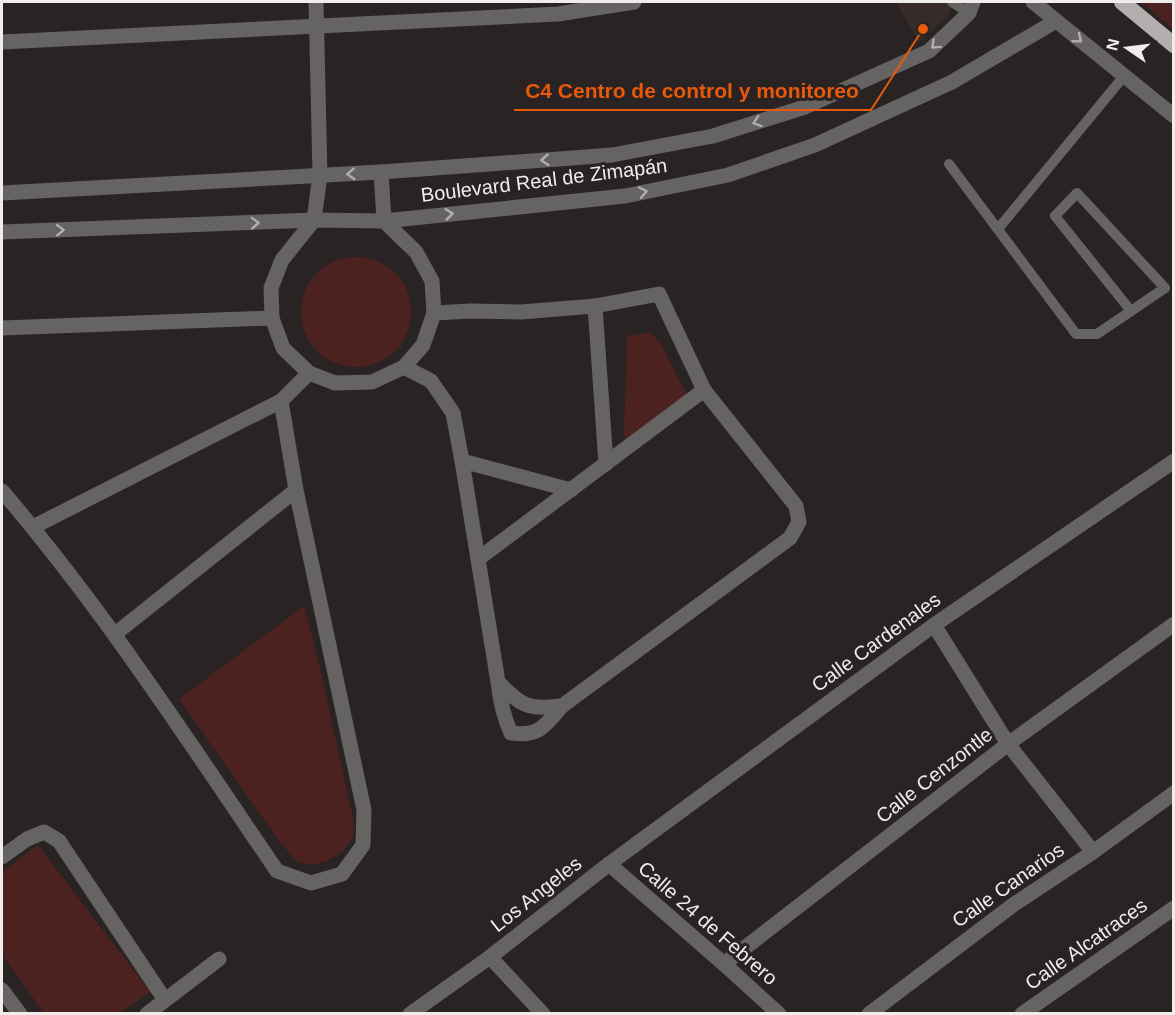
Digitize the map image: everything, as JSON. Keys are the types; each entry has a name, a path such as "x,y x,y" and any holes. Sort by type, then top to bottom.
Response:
{"highway":[{"path":"1122,2 1173,45"}],"street":[{"path":"316,2 320,175 314,220 282,260 272,288 272,318 284,348 309,373 335,383 372,382 404,366 423,345 434,313 432,281 416,252 384,221 381,172"},
{"path":"2,42 558,14 634,2"},
{"path":"1033,2 1173,116"},
{"name":"Boulevard Real de Zimapán","path":"2,193 381,172 612,155 713,136 805,107 929,51 971,7"},
{"name":"Boulevard Real de Zimapán","path":"2,232 314,220 384,221 625,196 728,175 815,145 952,82 1056,21"},
{"path":"404,366 431,381 453,413 500,705 511,733 523,735 542,729 562,706 790,538 799,522 796,506 704,390 659,294 595,306 521,312 434,313"},
{"path":"595,306 606,464"},
{"path":"2,328 272,318"},
{"path":"33,527 281,401 309,373"},
{"path":"478,559 704,390"},
{"path":"2,492 33,527 115,634 277,872 311,883 342,874 363,845 364,810 296,490 281,401"},
{"path":"462,461 571,490"},
{"name":"Calle Cardenales","path":"609,864 934,625 1173,461"},
{"path":"115,634 296,490"},
{"name":"Calle Cenzontle","path":"724,964 1008,744 1173,624"},
{"path":"934,625 1008,744 1093,852"},
{"path":"498,682 524,705 540,709 562,706"},
{"name":"Calle Canarios","path":"869,1014 1013,905 1093,852 1173,793"},
{"path":"2,857 27,839 44,831 58,841 165,1000"},
{"name":"Los Angeles","path":"410,1014 490,957 609,864"},
{"name":"Calle 24 de Febrero","path":"609,864 779,1014"},
{"name":"Calle Alcatraces","path":"1022,1014 1173,908"},
{"name":"Los Angeles","path":"490,957 543,1014"},
{"path":"147,1014 219,959"},
{"path":"2,990 20,1014"}],"lane":[{"path":"952,2 971,7"},
{"path":"1134,2 1173,35"},
{"path":"998,229 1124,76"},
{"path":"949,164 1076,334 1096,334 1131,311 1165,288 1077,193 1055,216 1131,311"}],"shaded area":[{"path":"896,2 954,2 948,16 919,42"},
{"path":"1141,2 1172,2 1173,29"},
{"path":"356,257 377,261 395,273 407,291 411,312 407,333 395,351 377,363 356,367 335,363 317,351 305,333 301,312 305,291 317,273 335,261"},
{"path":"650,332 661,344 693,407 630,452 624,435 627,337"},
{"path":"304,606 353,818 353,837 343,852 314,865 297,862 279,841 179,699"},
{"path":"38,845 150,992 120,1013 44,1013 2,955 2,872"}],"place":[{"name":"C4 Centro de control y monitoreo","path":"923,29"}]}
